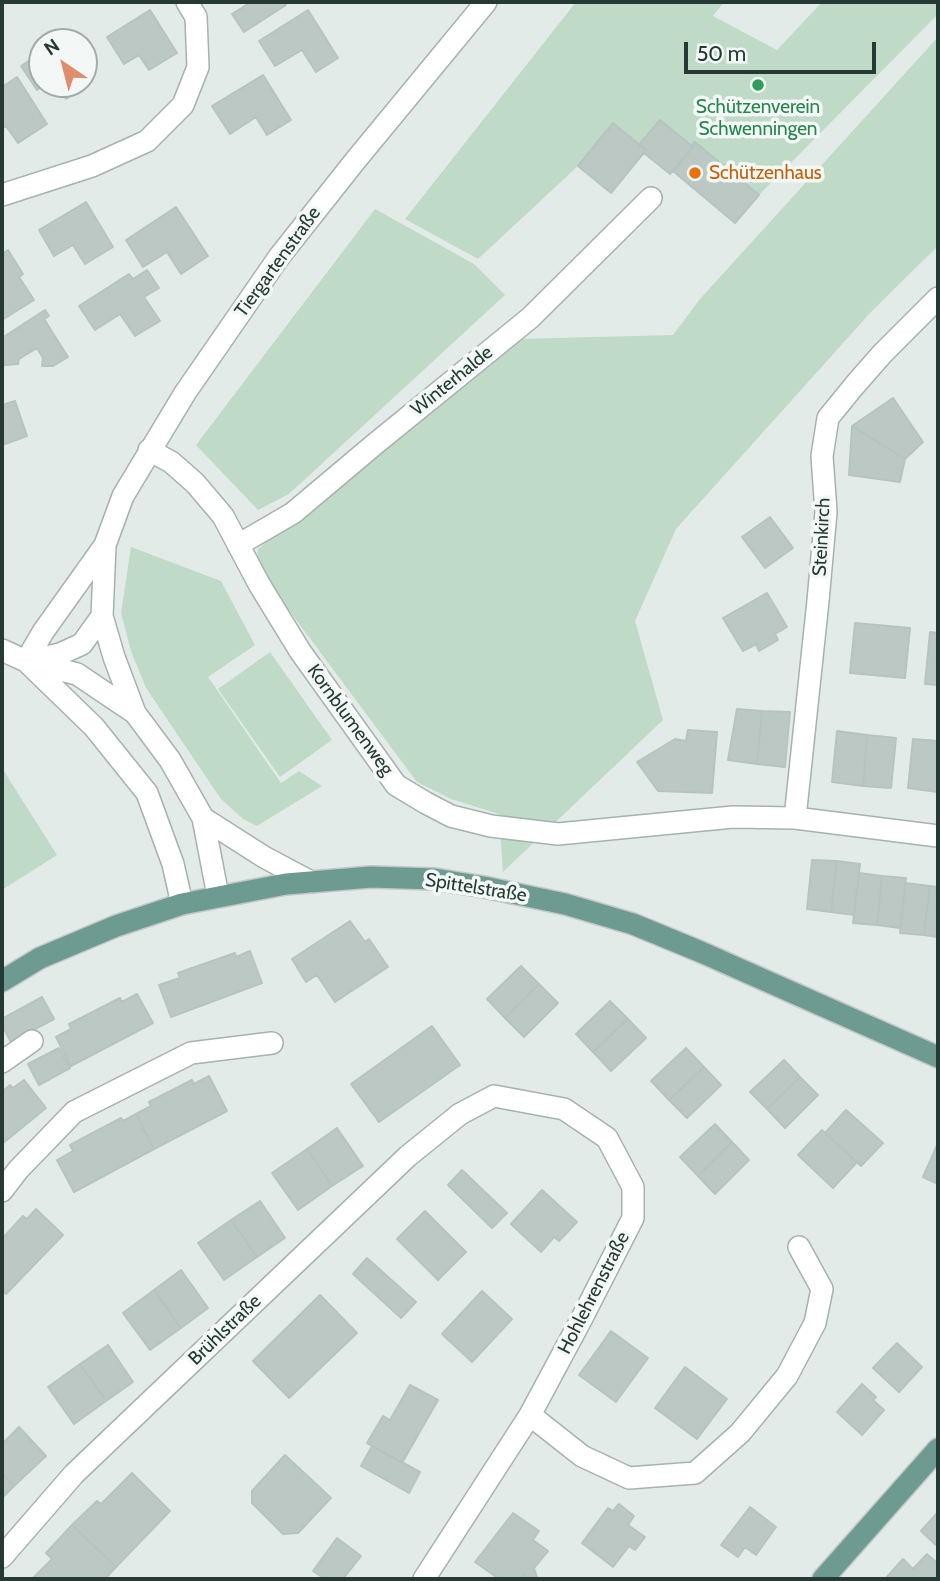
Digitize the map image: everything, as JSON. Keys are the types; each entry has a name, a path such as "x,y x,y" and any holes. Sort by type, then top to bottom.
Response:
{"main road":[{"name":"Spittelstraße","path":"2,981 40,958 116,926 182,904 286,884 372,877 435,879 565,904 644,928 938,1057"},
{"path":"823,1579 938,1449"}],"street":[{"path":"2,195 92,166 147,141 183,105 198,67 196,17 187,2"},
{"name":"Tiergartenstraße","path":"26,661 43,632 105,545 123,496 149,450 279,257 486,2"},
{"name":"Winterhalde","path":"238,544 293,513 530,318 650,198"},
{"name":"Steinkirch","path":"794,818 826,512 822,456 828,418 882,354 938,298"},
{"name":"Kornblumenweg","path":"149,450 171,462 195,483 223,516 259,584 300,651 397,785 451,816 491,826 558,834 733,817 794,818 938,836"},
{"name":"Tiergartenstraße","path":"105,545 102,616 135,713"},
{"path":"26,661 60,654 82,644 102,616"},
{"path":"2,650 26,661 77,674 135,713 170,760 203,818 218,896"},
{"path":"26,661 94,727 147,793 173,864 182,904"},
{"path":"203,818 264,858 311,882"},
{"path":"2,1062 32,1041"},
{"path":"2,1191 18,1170 74,1112 191,1053 272,1043"},
{"name":"Hohlehrenstraße","path":"424,1579 530,1415 633,1218 633,1187 607,1138 564,1109 495,1096 460,1114"},
{"name":"Brühlstraße","path":"2,1557 74,1474 408,1156 460,1114"},
{"path":"530,1415 582,1456 629,1478 695,1473 740,1433 787,1376 815,1323 822,1289 799,1247"}],"green space":[{"path":"576,2 724,2 713,16 777,50 822,2 938,2 938,14 759,195 695,142 693,147 660,120 639,145 612,123 578,166 478,259 405,219"},
{"path":"938,37 938,246 871,312 676,529 635,621 663,720 503,872 499,814 451,799 417,782 256,566 258,549 516,339 673,335 700,299"},
{"path":"375,209 474,264 505,295 289,494 258,510 196,445"},
{"path":"131,547 221,581 255,645 208,677 281,783 299,771 322,786 257,826 243,819 221,799 146,688 131,651 121,613"},
{"path":"270,652 332,740 280,777 218,689"},
{"path":"2,768 57,855 2,890"}],"building":[{"path":"251,2 284,2 286,5 244,32 232,14"},
{"path":"150,10 177,53 149,70 139,55 124,64 107,37"},
{"path":"308,10 338,58 316,72 302,50 275,66 259,41"},
{"path":"28,61 28,76 21,66"},
{"path":"263,75 291,120 267,135 256,117 230,134 212,106"},
{"path":"17,77 47,124 18,143 6,126 2,128 2,87"},
{"path":"660,120 693,147 670,174 644,153 646,150 639,145"},
{"path":"613,123 646,150 611,193 578,166"},
{"path":"695,142 759,195 735,223 673,171"},
{"path":"86,202 113,247 85,264 73,245 54,256 39,230"},
{"path":"176,207 208,256 181,274 167,252 143,267 126,240"},
{"path":"8,250 23,274 19,277 34,300 2,320 2,254"},
{"path":"147,270 159,288 144,297 160,321 135,336 120,314 95,330 79,306 129,274 133,279"},
{"path":"45,310 49,316 44,319 68,357 53,366 42,366 43,358 37,348 19,359 18,364 5,365 2,359 2,338"},
{"path":"893,398 923,442 905,459 852,426"},
{"path":"15,401 27,436 2,445 2,405"},
{"path":"852,426 905,459 900,482 849,475"},
{"path":"770,517 793,548 765,568 742,537"},
{"path":"767,593 787,627 775,634 778,640 759,651 756,644 743,651 723,618"},
{"path":"855,623 910,628 905,678 850,673"},
{"path":"930,632 938,633 938,685 925,684"},
{"path":"737,709 762,711 757,764 728,760"},
{"path":"762,711 790,712 785,767 757,764"},
{"path":"688,730 717,732 712,793 658,791 637,762 675,739 686,741"},
{"path":"837,731 867,735 863,786 832,782"},
{"path":"867,735 896,738 891,788 863,786"},
{"path":"913,739 938,741 938,792 908,788"},
{"path":"812,860 837,861 831,912 807,909"},
{"path":"837,861 860,864 854,915 831,912"},
{"path":"859,873 882,876 877,925 853,923"},
{"path":"882,876 906,878 900,928 877,925"},
{"path":"905,883 930,886 924,935 900,933"},
{"path":"930,886 938,887 938,937 924,935"},
{"path":"350,921 365,942 369,939 388,967 335,1002 317,975 306,982 292,959"},
{"path":"250,951 262,983 171,1017 159,985 180,978 178,973 235,953 236,957"},
{"path":"521,966 539,984 505,1018 487,999"},
{"path":"539,984 558,1003 524,1037 505,1018"},
{"path":"137,994 153,1023 71,1066 56,1037 71,1029 69,1024 120,998 122,1002"},
{"path":"42,997 54,1019 11,1042 2,1025 2,1019"},
{"path":"610,1001 628,1019 593,1052 576,1034"},
{"path":"628,1019 646,1038 611,1071 593,1052"},
{"path":"432,1026 460,1065 379,1122 351,1084"},
{"path":"59,1048 70,1068 39,1085 28,1064"},
{"path":"686,1048 704,1067 669,1100 651,1081"},
{"path":"784,1060 800,1077 767,1109 750,1092"},
{"path":"704,1067 721,1085 687,1118 669,1100"},
{"path":"209,1076 227,1111 154,1149 136,1114 151,1106 149,1102 192,1080 194,1084"},
{"path":"800,1077 818,1095 785,1128 767,1109"},
{"path":"24,1080 46,1108 2,1144 2,1092 10,1085 13,1088"},
{"path":"846,1110 883,1143 861,1166 825,1133"},
{"path":"136,1114 154,1149 74,1192 57,1160 73,1151 70,1145 121,1118 123,1121"},
{"path":"715,1124 732,1142 698,1176 680,1157"},
{"path":"337,1128 363,1166 332,1186 307,1149"},
{"path":"822,1130 857,1162 833,1188 798,1155"},
{"path":"732,1142 749,1160 715,1194 698,1176"},
{"path":"938,1143 938,1184 923,1177"},
{"path":"307,1149 332,1186 298,1210 272,1173"},
{"path":"462,1170 507,1213 492,1228 448,1185"},
{"path":"542,1190 577,1222 559,1241 554,1237 541,1252 511,1224"},
{"path":"260,1201 285,1238 257,1257 231,1220"},
{"path":"36,1209 63,1235 6,1294 2,1290 2,1239 23,1216 27,1219"},
{"path":"425,1211 466,1252 438,1280 397,1239"},
{"path":"231,1220 257,1257 224,1280 198,1243"},
{"path":"367,1258 416,1302 401,1318 353,1274"},
{"path":"181,1270 208,1308 181,1328 154,1290"},
{"path":"154,1290 181,1328 150,1350 123,1313"},
{"path":"482,1291 512,1319 472,1362 442,1334"},
{"path":"320,1295 357,1333 289,1398 253,1361"},
{"path":"611,1331 648,1358 616,1402 579,1375"},
{"path":"897,1343 922,1367 899,1392 873,1368"},
{"path":"108,1345 133,1382 106,1401 80,1364"},
{"path":"80,1364 106,1401 74,1424 48,1387"},
{"path":"685,1367 727,1399 697,1439 655,1408"},
{"path":"862,1384 876,1397 873,1400 884,1410 862,1435 837,1412"},
{"path":"410,1385 438,1400 402,1463 367,1443 383,1416 390,1420"},
{"path":"19,1427 46,1456 14,1486 2,1473 2,1444"},
{"path":"372,1446 420,1472 409,1493 361,1466"},
{"path":"285,1455 331,1498 298,1533 283,1534 252,1503 252,1491"},
{"path":"2,1473 14,1486 2,1498"},
{"path":"132,1473 170,1511 116,1567 72,1525 97,1501 101,1504"},
{"path":"619,1504 634,1516 628,1525 645,1537 635,1550 629,1546 613,1567 582,1543 608,1508 613,1511"},
{"path":"750,1507 776,1527 756,1555 745,1547 738,1557 721,1545"},
{"path":"938,1512 938,1547 921,1531"},
{"path":"513,1513 539,1531 533,1540 548,1551 534,1568 537,1577 528,1578 524,1575 521,1579 499,1579 475,1562"},
{"path":"72,1525 116,1567 105,1579 32,1579 52,1559 46,1553"},
{"path":"337,1538 361,1556 343,1579 325,1579 313,1571"},
{"path":"927,1554 938,1564 938,1579 886,1578 903,1559 913,1569"}],"place":[{"name":"Schützenverein Schwenningen","path":"758,85"},
{"name":"Schützenhaus","path":"695,173"}]}
